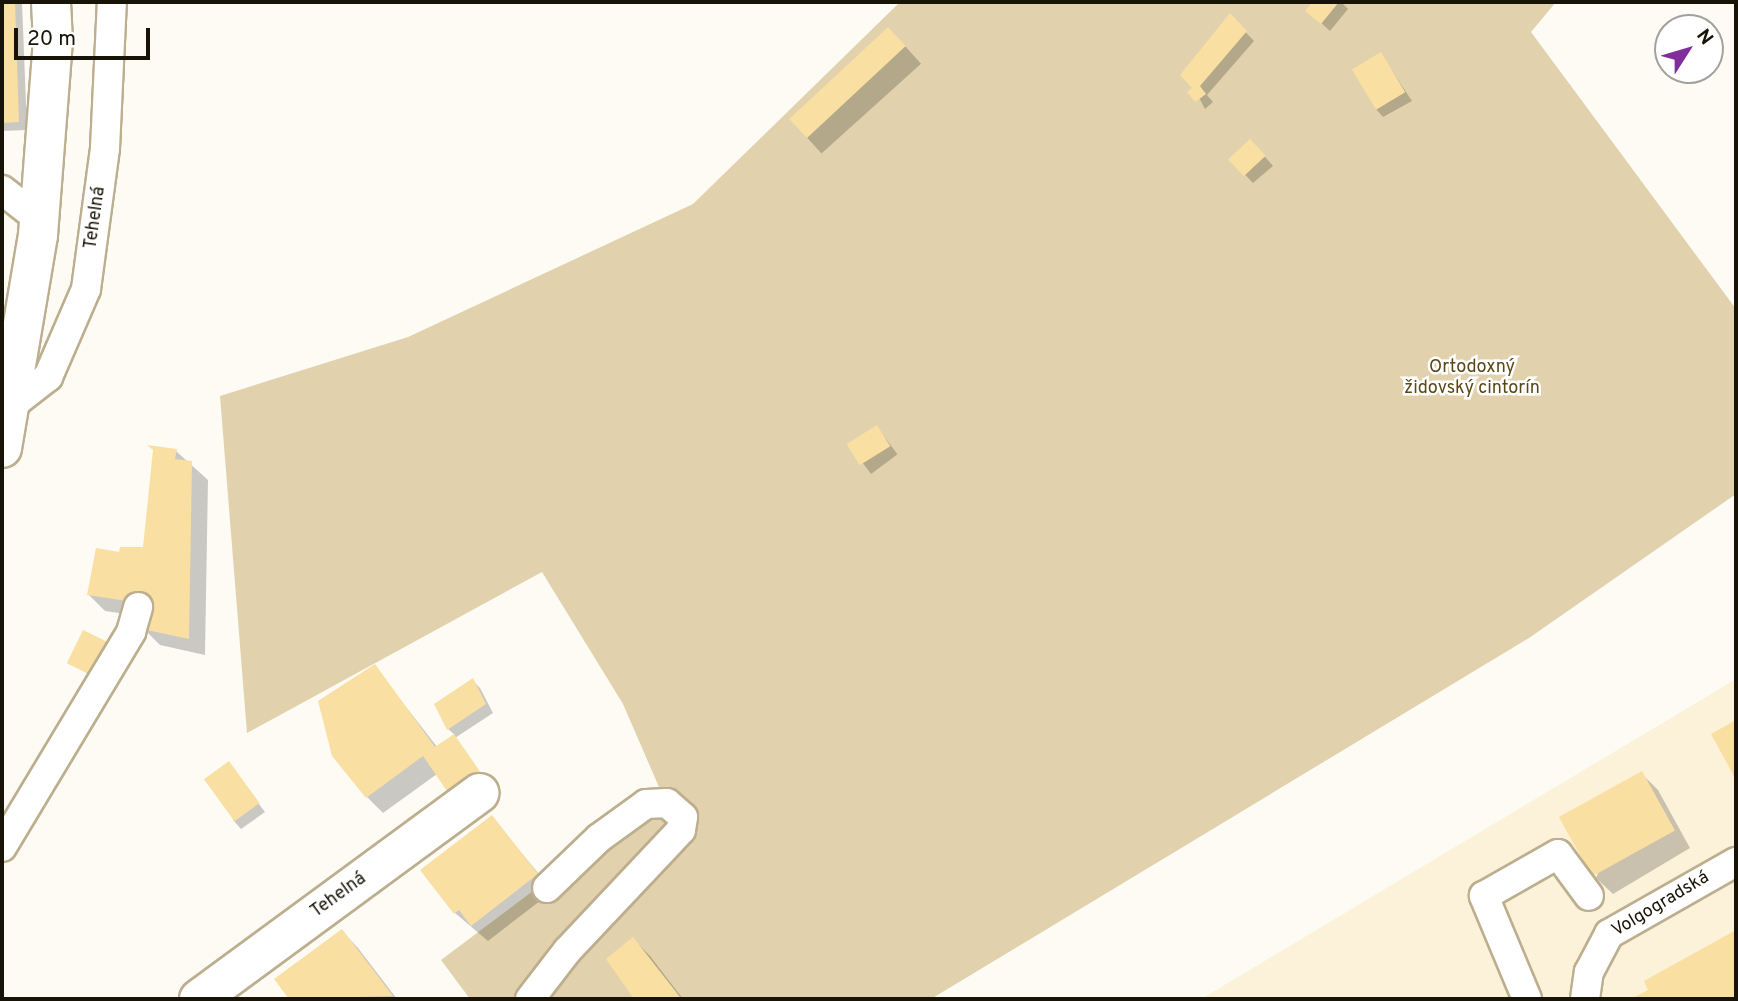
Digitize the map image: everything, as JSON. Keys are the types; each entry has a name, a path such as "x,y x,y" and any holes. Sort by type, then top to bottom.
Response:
{"street":[{"path":"2,448 39,219 53,42 51,2"},
{"name":"Tehelná","path":"199,999 479,793"}],"lane":[{"name":"Tehelná","path":"9,408 48,377 86,289 106,148 112,2"},
{"path":"2,190 39,219"},
{"path":"2,847 131,632 138,607"},
{"path":"530,999 567,951 681,830 683,817 667,803 646,804 599,838 547,888"},
{"path":"1527,999 1484,896 1558,854 1589,896"},
{"name":"Volgogradská","path":"1585,999 1589,972 1609,934 1736,862"}],"shaded area":[{"path":"1736,679 1736,999 1201,999"}],"green space":[{"name":"Ortodoxný židovský cintorín","path":"900,2 1556,2 1531,32 1736,309 1736,494 1529,638 931,999 470,999 441,960 662,794 623,704 542,572 247,733 220,396 408,337 693,204"}],"building":[{"path":"2,2 15,2 19,122 2,123"},
{"path":"1312,2 1339,2 1321,24 1305,11"},
{"path":"1230,13 1247,31 1200,86 1206,94 1195,102 1187,92 1192,88 1180,75"},
{"path":"888,27 906,46 807,138 789,119"},
{"path":"1381,52 1405,92 1376,110 1352,70"},
{"path":"1250,139 1266,156 1244,176 1228,159"},
{"path":"877,425 890,446 860,465 846,444"},
{"path":"147,445 177,449 175,459 192,461 189,639 142,629 147,604 87,595 96,548 119,552 120,547 143,547 153,450"},
{"path":"83,630 108,642 92,676 67,663"},
{"path":"375,664 435,747 454,734 481,773 449,794 423,756 366,798 332,756 318,701"},
{"path":"473,678 486,704 447,730 434,704"},
{"path":"1736,720 1736,780 1711,734"},
{"path":"229,761 260,803 234,821 204,779"},
{"path":"1642,771 1675,830 1592,877 1559,817"},
{"path":"492,815 538,874 471,926 459,910 454,914 420,870"},
{"path":"342,929 393,996 289,999 274,979"},
{"path":"1736,930 1736,999 1631,999 1648,990 1644,981"},
{"path":"633,937 681,999 634,999 606,959"}]}
